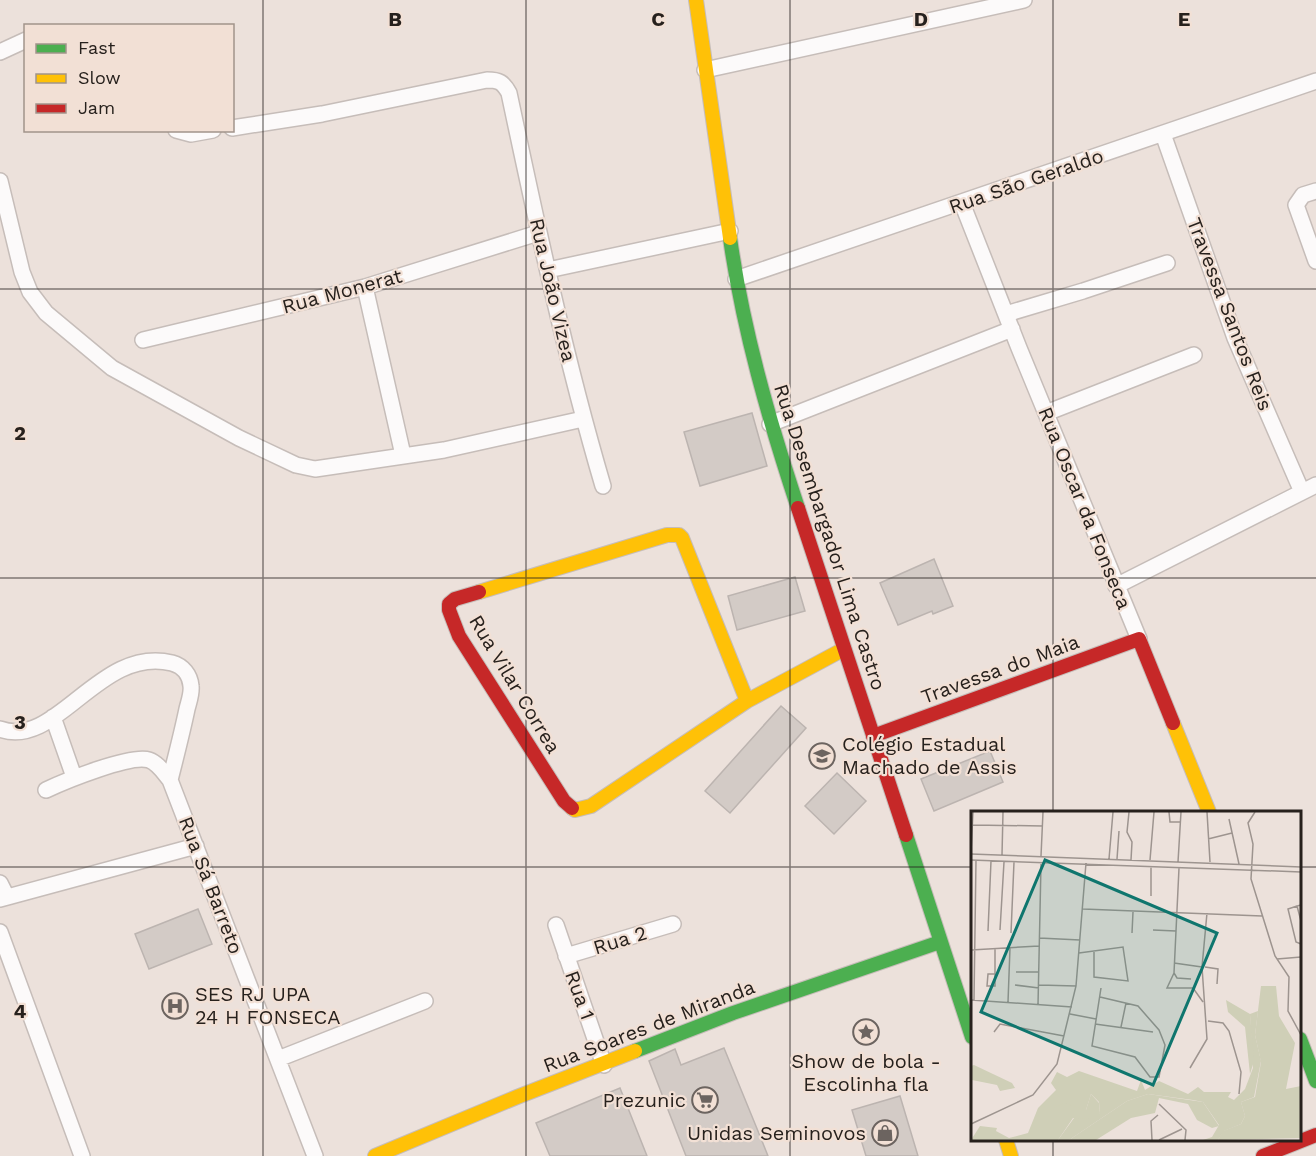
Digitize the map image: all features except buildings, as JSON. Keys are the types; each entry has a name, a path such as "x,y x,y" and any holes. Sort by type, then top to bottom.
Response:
{"main road":[{"name":"Rua Desembargador Lima Castro","path":"696,0 736,279 770,424 971,1034"},
{"name":"Rua Vilar Correa","path":"747,701 679,535 656,538 454,599 449,604 448,610 459,636 564,801 575,810 591,806 747,701 844,649"},
{"name":"Travessa do Maia","path":"873,736 1139,639"},
{"name":"Rua Oscar da Fonseca","path":"1139,639 1208,811"},
{"name":"Rua Soares de Miranda","path":"375,1156 517,1097 733,1013 940,942"},
{"path":"1301,1044 1316,1081"},
{"path":"1301,1141 1316,1135"},
{"path":"1006,1141 1011,1156"},
{"path":"1263,1156 1301,1141"}],"street":[{"path":"705,70 1024,0"},
{"path":"0,52 24,41"},
{"name":"Rua João Vizea","path":"234,128 322,114 487,80 499,80 504,84 509,93 538,233 583,419 603,486"},
{"name":"Rua São Geraldo","path":"736,279 1316,81"},
{"path":"184,132 191,134 202,132"},
{"name":"Travessa Santos Reis","path":"1163,134 1235,338 1302,492"},
{"path":"0,181 22,272 30,292 46,313 112,368 239,438 296,465 315,469 444,450 583,419"},
{"path":"1316,191 1304,195 1296,206 1316,261"},
{"name":"Rua Oscar da Fonseca","path":"963,203 1139,639"},
{"path":"548,270 730,231"},
{"name":"Rua Monerat","path":"143,340 365,287 538,233"},
{"path":"1006,314 1167,263"},
{"path":"365,287 404,455"},
{"path":"770,424 1012,329"},
{"path":"1046,413 1194,355"},
{"path":"1116,586 1316,485"},
{"path":"0,729 9,732 25,732 38,727 98,682 125,666 145,662 165,662 178,665 190,679 191,689 181,742 170,780"},
{"path":"53,717 74,777"},
{"name":"Rua Sá Barreto","path":"46,790 74,777 138,759 150,760 159,766 170,780 315,1156"},
{"path":"2,893 196,846"},
{"name":"Rua 2","path":"566,956 673,924"},
{"name":"Rua 1","path":"556,925 604,1065"},
{"path":"0,932 82,1156"},
{"path":"278,1059 425,1001"}],"traffic: fast":[{"path":"730,238 742,307 758,374 798,508"},
{"path":"906,835 971,1034"},
{"path":"635,1051 733,1013 940,942"},
{"path":"1301,1042 1316,1081"}],"traffic: slow":[{"path":"696,0 730,238"},
{"path":"479,592 667,535 679,535 747,701"},
{"path":"572,808 575,810 591,806 747,701 844,649"},
{"path":"1173,723 1209,811"},
{"path":"375,1156 635,1051"},
{"path":"1006,1141 1011,1156"}],"traffic: jam":[{"path":"798,508 906,835"},
{"path":"479,592 455,599 449,604 459,636 564,801 572,808"},
{"path":"873,736 1139,639 1173,723"},
{"path":"1301,1141 1316,1135"},
{"path":"1263,1156 1301,1141"}],"place":[{"name":"Colégio Estadual Machado de Assis","path":"822,756"},
{"name":"SES RJ UPA 24 H FONSECA","path":"175,1006"},
{"name":"Show de bola - Escolinha fla","path":"866,1032"},
{"name":"Prezunic","path":"705,1100"},
{"name":"Unidas Seminovos","path":"885,1133"}]}
